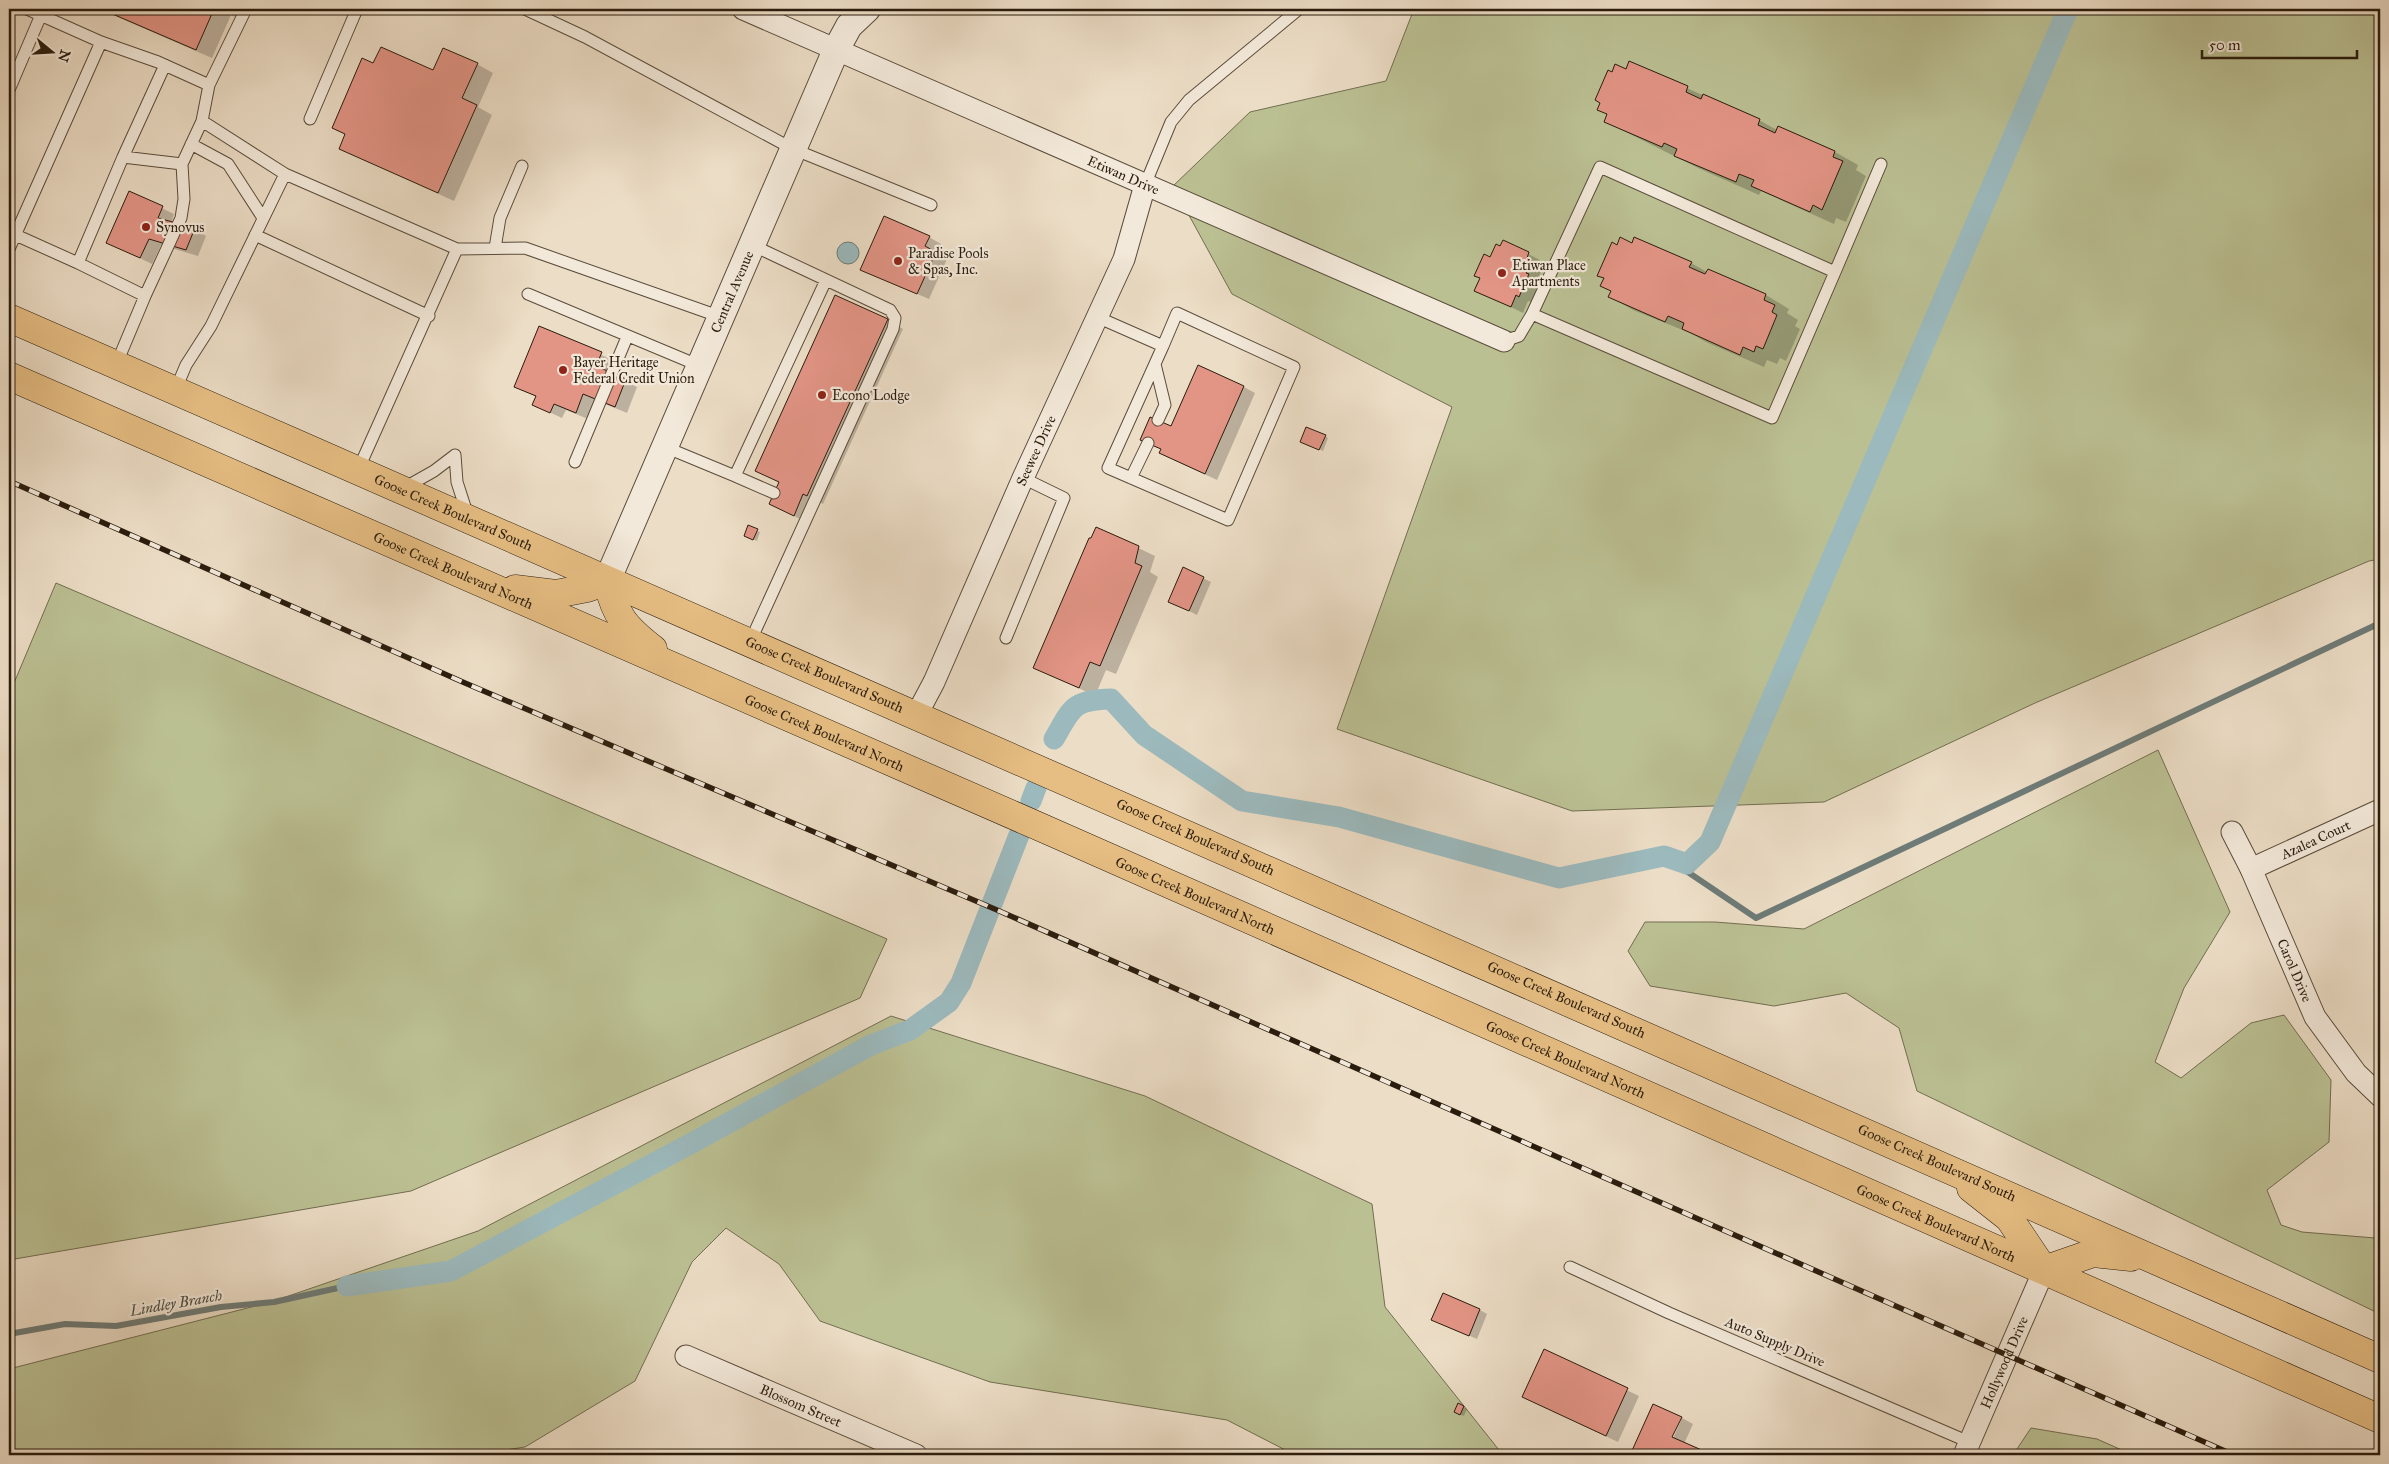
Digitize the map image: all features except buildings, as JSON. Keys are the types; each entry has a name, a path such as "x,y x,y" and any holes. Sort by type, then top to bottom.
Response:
{"highway":[{"name":"Goose Creek Boulevard South","path":"9,318 470,521 1245,857 2380,1358"},
{"name":"Goose Creek Boulevard North","path":"9,376 2380,1419"},
{"path":"494,589 524,589 556,594 587,588 607,580 612,599 626,627 686,673"},
{"path":"1938,1163 2009,1218 2044,1270 2094,1253 2126,1255 2179,1269"}],"street":[{"name":"Etiwan Drive","path":"743,9 1504,341"},
{"name":"Central Avenue","path":"607,580 836,50 849,26 867,9"},
{"name":"Seewee Drive","path":"917,714 934,682 1023,478 1124,258 1145,185"},
{"name":"Azalea Court","path":"2251,869 2380,810"},
{"name":"Carol Drive","path":"2232,832 2251,869 2315,1018 2356,1073 2380,1096"},
{"name":"Hollywood Drive","path":"1966,1449 2044,1270"},
{"name":"Blossom Street","path":"686,1356 916,1455"}],"lane":[{"path":"27,9 101,42 165,65 209,85"},
{"path":"116,365 181,218 184,199 182,164 202,121 209,85 246,9"},
{"path":"310,119 357,9"},
{"path":"525,9 585,37 793,149 931,206"},
{"path":"1145,185 1171,122 1188,100 1299,9"},
{"path":"9,90 41,15"},
{"path":"9,249 12,234 101,42"},
{"path":"78,263 165,65"},
{"path":"202,121 285,174 457,249 525,248 721,317"},
{"path":"191,144 228,164 263,218"},
{"path":"123,157 182,164"},
{"path":"1532,314 1772,418 1881,164"},
{"path":"495,248 500,218 522,166"},
{"path":"1504,341 1519,336 1532,314 1600,167 1835,272"},
{"path":"175,391 186,365 210,326 285,174"},
{"path":"12,234 78,263 145,296"},
{"path":"254,235 428,316"},
{"path":"750,642 893,329 895,318 890,310 752,245"},
{"path":"358,472 457,249"},
{"path":"736,476 826,280"},
{"path":"528,294 700,366"},
{"path":"1177,313 1294,367 1228,520 1108,468 1162,346 1177,313"},
{"path":"1097,317 1162,346"},
{"path":"575,462 627,337"},
{"path":"1155,364 1165,404 1158,420"},
{"path":"1132,478 1148,443"},
{"path":"665,447 774,493"},
{"path":"399,490 434,471 455,454 458,489 470,521"},
{"path":"1006,638 1064,498 1023,478"},
{"path":"799,504 810,509"},
{"name":"Auto Supply Drive","path":"1570,1267 1966,1449"}],"green space":[{"path":"1414,9 2380,9 2380,559 2369,561 2035,703 1824,802 1572,811 1337,729 1452,407 1232,294 1173,186 1250,112 1386,81"},
{"path":"56,583 887,939 860,998 411,1191 9,1260 9,695"},
{"path":"2158,750 2230,912 2184,988 2155,1062 2181,1078 2251,1023 2284,1015 2331,1080 2329,1142 2267,1190 2281,1225 2302,1232 2380,1240 2380,1314 1917,1091 1899,1028 1846,993 1774,1006 1650,986 1628,951 1645,922 1715,922 1804,929"},
{"path":"891,1016 1145,1096 1372,1204 1385,1307 1503,1455 1295,1455 1227,1420 990,1382 820,1321 779,1264 726,1228 692,1262 635,1381 525,1447 472,1455 9,1455 9,1369 271,1302 478,1231"},
{"path":"2031,1428 2097,1439 2133,1455 2013,1455"}],"water":[{"path":"844,242 852,242 859,249 859,257 852,264 844,264 837,257 837,249"}],"waterway":[{"path":"1054,739 1065,720 1075,708 1088,701 1111,699 1144,735 1242,801 1339,817 1559,878 1664,856 1687,864 1710,842 2068,9"},
{"path":"1664,856 1756,918 2380,623"},
{"path":"1031,801 1036,788"},
{"path":"347,1286 451,1271 871,1045 910,1030 949,1002 961,983 1019,835"},
{"name":"Lindley Branch","path":"9,1334 65,1324 116,1326 221,1307 274,1302 347,1286"}],"railway":[{"path":"9,481 465,683 997,910 2234,1455"}],"place":[{"name":"Synovus","path":"146,227"},
{"name":"Paradise Pools & Spas, Inc.","path":"898,261"},
{"name":"Etiwan Place Apartments","path":"1502,273"},
{"name":"Bayer Heritage Federal Credit Union","path":"563,370"},
{"name":"Econo Lodge","path":"822,395"}]}
